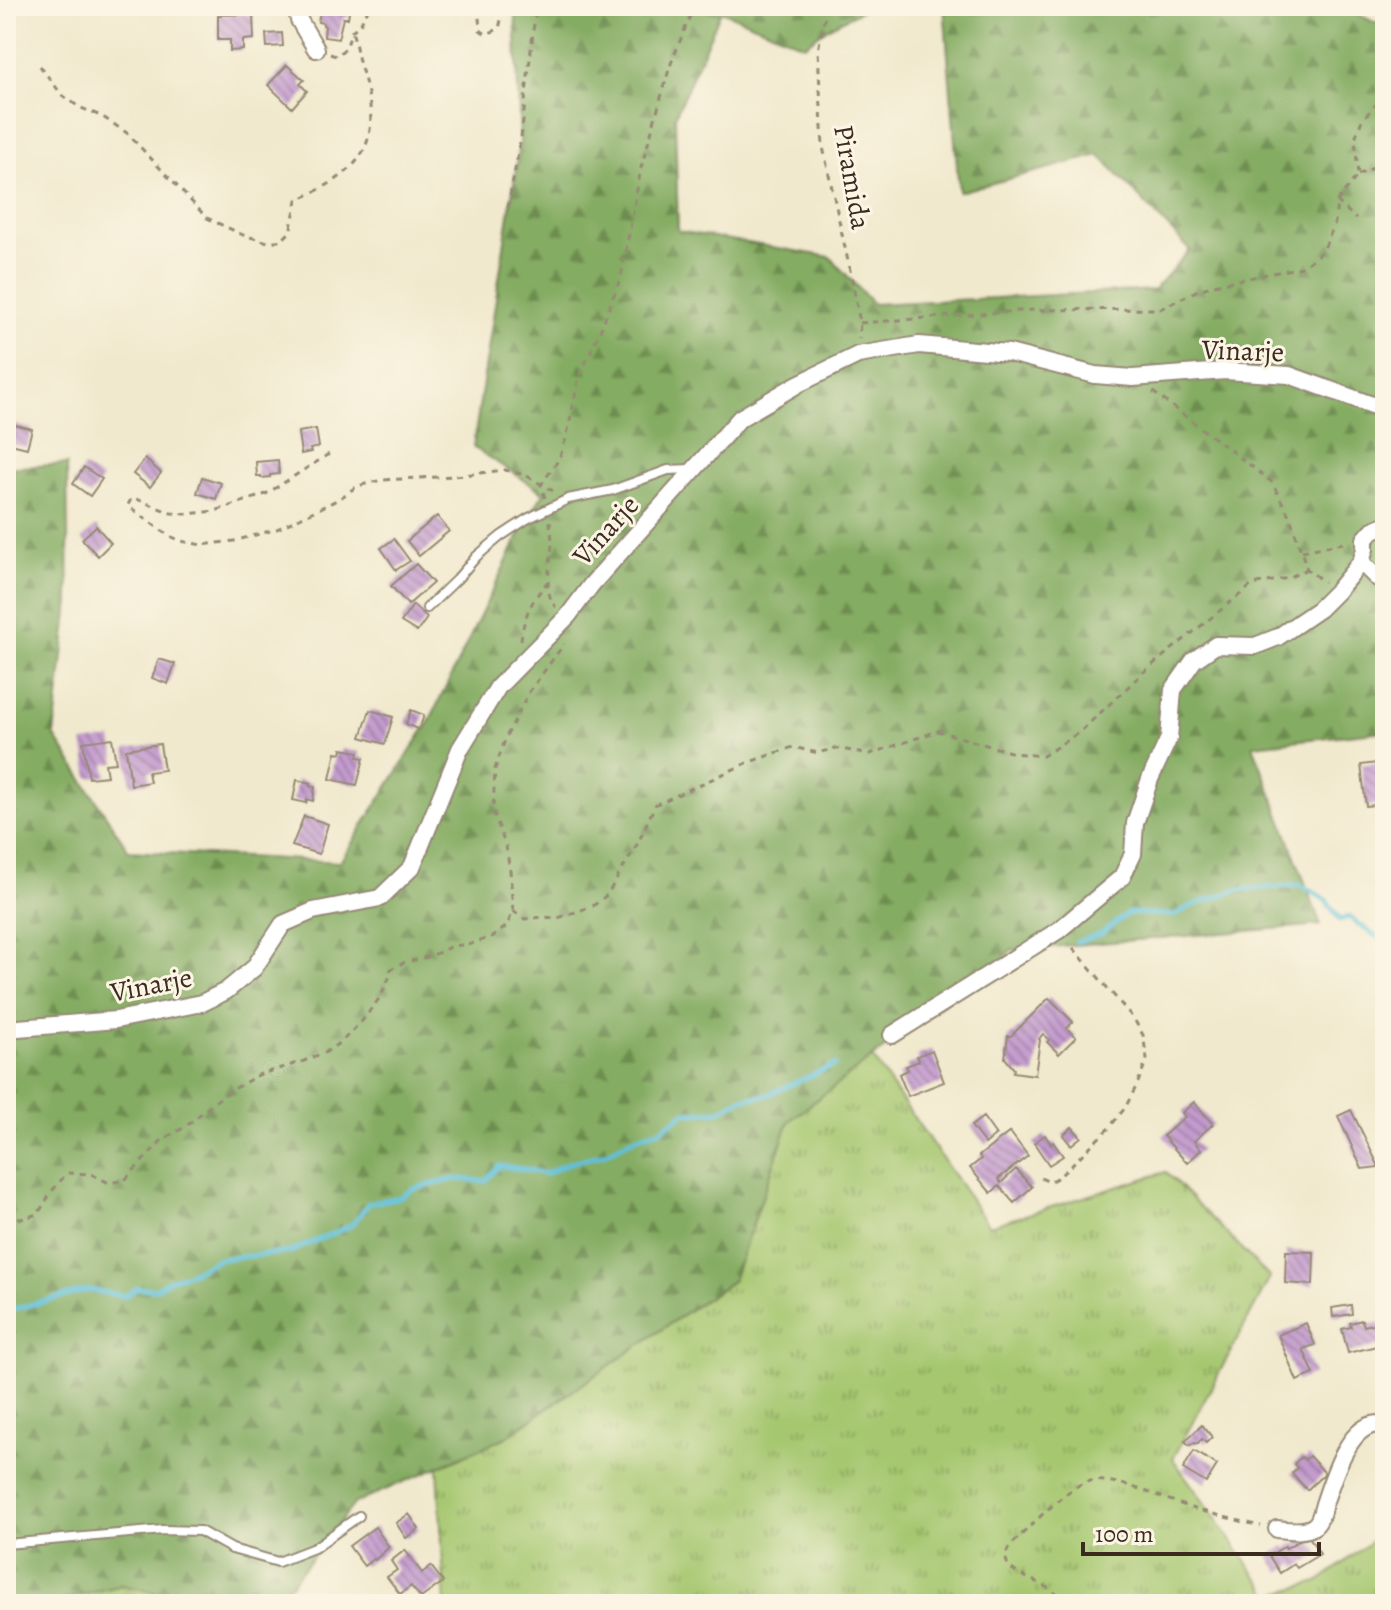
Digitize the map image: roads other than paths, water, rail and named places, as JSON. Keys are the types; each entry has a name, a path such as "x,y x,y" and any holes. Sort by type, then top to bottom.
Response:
{"street":[{"path":"296,6 299,20 316,49"},
{"name":"Vinarje","path":"6,1029 116,1020 202,1003 226,991 254,968 283,924 313,911 380,898 412,867 460,749 498,687 568,616 592,584 740,418 798,384 858,355 919,345 1009,353 1095,375 1133,378 1225,371 1289,375 1375,406 1385,415"},
{"path":"892,1035 1059,930 1122,877 1133,854 1135,823 1140,808 1169,738 1173,690 1194,660 1216,645 1255,646 1278,637 1319,609 1361,562 1365,539 1373,530 1385,525"},
{"path":"1361,562 1385,582"},
{"path":"1277,1529 1313,1528 1322,1512 1333,1475 1357,1434 1371,1425 1385,1424"}],"lane":[{"path":"427,608 477,556 501,536 548,508 568,499 613,490 668,470 693,469"},
{"path":"6,1544 163,1530 200,1531 232,1549 278,1562 314,1548 359,1516"}],"waterway":[{"path":"1077,942 1101,934 1128,913 1175,915 1237,890 1301,885 1326,900 1340,920 1349,917 1385,940"},
{"path":"6,1311 88,1290 125,1296 137,1288 156,1289 169,1280 219,1259 290,1252 352,1225 369,1203 401,1197 413,1189 455,1179 485,1181 499,1166 546,1174 662,1129 684,1113 719,1111 741,1099 767,1095 835,1065"}]}
